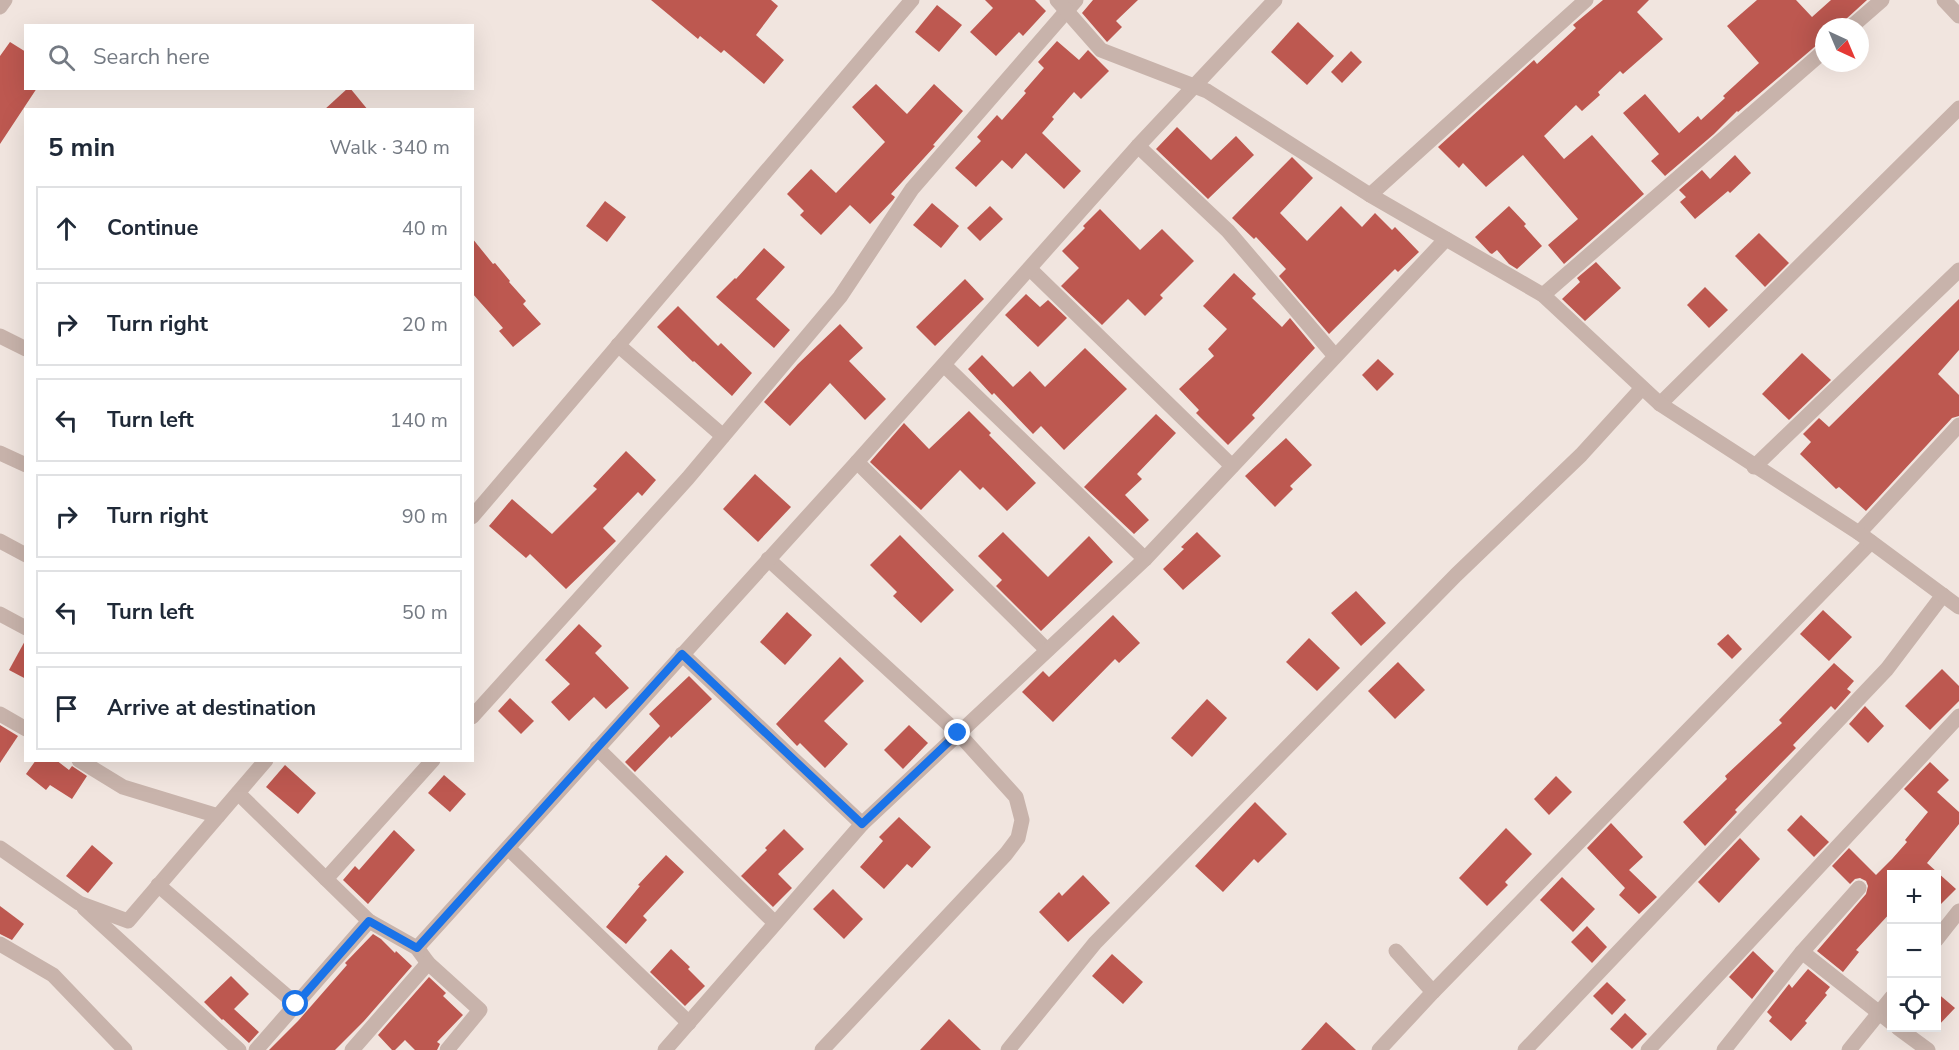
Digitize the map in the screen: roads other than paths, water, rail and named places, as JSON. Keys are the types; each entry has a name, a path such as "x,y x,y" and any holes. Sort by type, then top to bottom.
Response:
{"street":[{"path":"0,7 5,0"},
{"path":"474,515 912,0"},
{"path":"417,948 944,365 1138,146 1275,0"},
{"path":"1370,195 1586,0"},
{"path":"1861,18 1882,0"},
{"path":"1944,0 1959,16"},
{"path":"474,715 688,478 840,297 912,189 1066,4 1101,50 1207,91 1370,195 1543,295 1660,404 1865,538 1959,607"},
{"path":"1543,295 1815,59"},
{"path":"1660,404 1959,108"},
{"path":"1138,146 1228,231 1335,356"},
{"path":"665,1050 862,824 1145,559 1446,239"},
{"path":"1030,269 1232,466"},
{"path":"1754,467 1959,270"},
{"path":"0,336 24,348"},
{"path":"618,345 723,436"},
{"path":"944,365 1145,559"},
{"path":"1008,1050 1095,943 1456,575 1581,455 1642,388"},
{"path":"1379,1050 1865,538 1959,425"},
{"path":"0,453 24,464"},
{"path":"856,462 1047,650"},
{"path":"0,541 24,554"},
{"path":"768,559 958,733 1016,797 1022,820 1018,838 1006,854 822,1050"},
{"path":"1525,1050 1887,669 1943,595"},
{"path":"0,614 24,627"},
{"path":"682,654 862,824"},
{"path":"0,714 24,728"},
{"path":"1648,1050 1959,716"},
{"path":"597,748 776,923"},
{"path":"81,762 123,787 218,816"},
{"path":"79,903 128,921 264,762"},
{"path":"326,879 431,762"},
{"path":"238,793 369,921 417,948 428,963 480,1010 447,1050"},
{"path":"0,848 79,903 239,1050"},
{"path":"508,848 689,1023"},
{"path":"158,885 296,1004"},
{"path":"1724,1050 1802,952 1859,888"},
{"path":"256,1050 369,921"},
{"path":"1941,935 1956,921"},
{"path":"0,944 53,975 125,1050"},
{"path":"1396,951 1432,992"},
{"path":"1802,952 1887,1019"},
{"path":"352,1050 428,963"},
{"path":"1849,1050 1887,1003"},
{"path":"1903,1032 1928,1050"}]}
